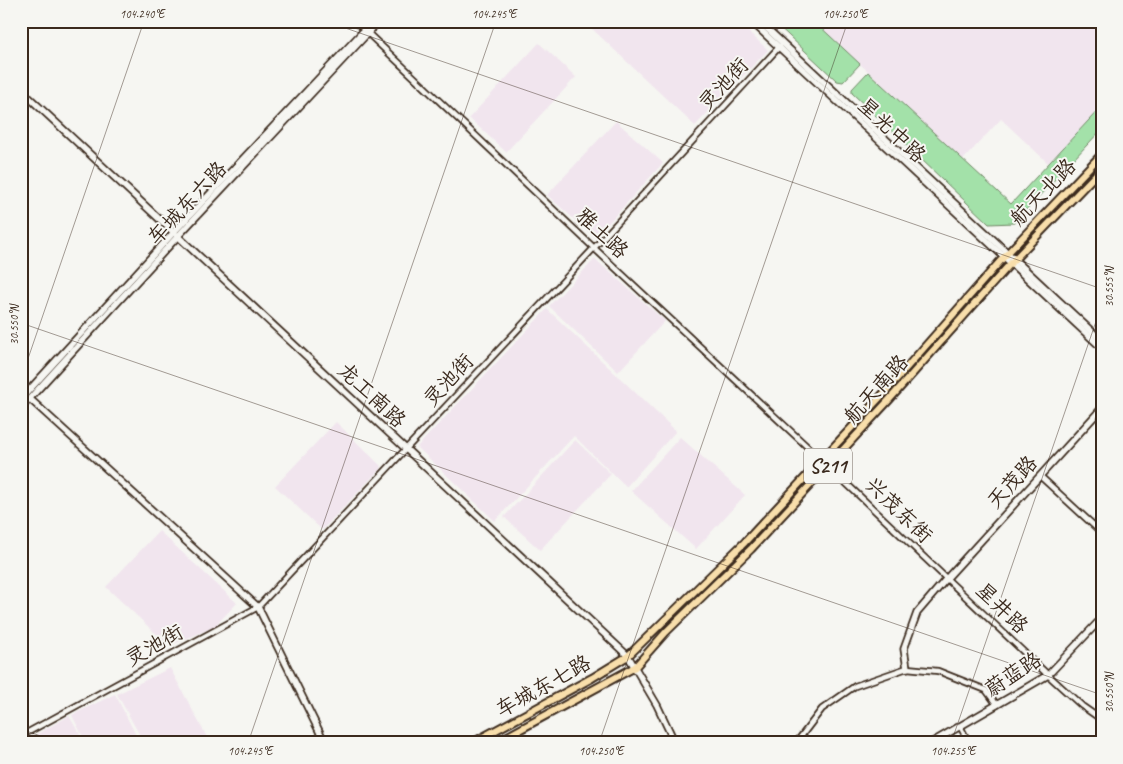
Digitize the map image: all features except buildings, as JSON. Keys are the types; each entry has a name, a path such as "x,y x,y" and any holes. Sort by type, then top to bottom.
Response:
{"main road":[{"name":"航天北路","path":"1006,255 1102,154"},
{"name":"航天北路","path":"1012,262 1102,168"},
{"name":"航天南路","path":"628,656 745,542 884,393 1006,255"},
{"name":"航天南路","path":"635,667 666,632 751,549 889,400 1012,262"},
{"name":"车城东七路","path":"472,743 592,678 628,656"},
{"name":"车城东七路","path":"495,743 635,667"}],"street":[{"name":"雅土路","path":"355,21 594,248 828,466"},
{"name":"车城东六路","path":"366,31 372,21"},
{"name":"车城东六路","path":"21,399 366,31 379,21"},
{"name":"星光中路","path":"751,21 781,46 1012,262"},
{"name":"星光中路","path":"759,21 781,46"},
{"name":"灵池街","path":"21,736 258,607 781,46"},
{"name":"龙工南路","path":"21,90 628,656 675,743"},
{"name":"车城东六路","path":"21,408 176,234"},
{"path":"1012,262 1102,342"},
{"path":"1012,262 1102,348"},
{"path":"30,399 258,607 325,743"},
{"name":"天茂路","path":"907,668 904,649 918,613 947,578 1102,408"},
{"name":"兴茂东街","path":"828,466 947,578"},
{"path":"1040,476 1102,533"},
{"name":"星井路","path":"947,578 1048,675 1082,706 1102,720"},
{"name":"蔚蓝路","path":"931,743 1048,675 1102,618"},
{"path":"796,743 822,709 855,686 907,668 938,671 986,690 997,705"},
{"path":"960,726 969,743"}],"shaded area":[{"path":"588,21 737,21 768,50 695,126 586,23"},
{"path":"814,21 1102,21 1102,106 1048,163 1001,119 963,160"},
{"path":"539,43 576,77 506,152 469,118"},
{"path":"616,121 663,163 595,238 547,195"},
{"path":"595,259 665,321 618,372 549,306"},
{"path":"547,309 676,431 626,487 574,436 495,521 417,447"},
{"path":"336,422 382,467 322,530 275,486"},
{"path":"680,437 745,495 696,549 631,491"},
{"path":"575,440 611,474 540,550 504,517"},
{"path":"159,531 237,603 214,627 169,646 106,587"},
{"path":"170,668 210,743 144,743 117,694"},
{"path":"115,694 140,743 86,743 72,715"},
{"path":"69,716 85,743 23,742"}],"green space":[{"path":"773,21 814,21 860,64 843,82 837,81"},
{"path":"868,72 1011,204 1102,106 1102,129 1014,223 989,224 852,93 852,89"}]}
